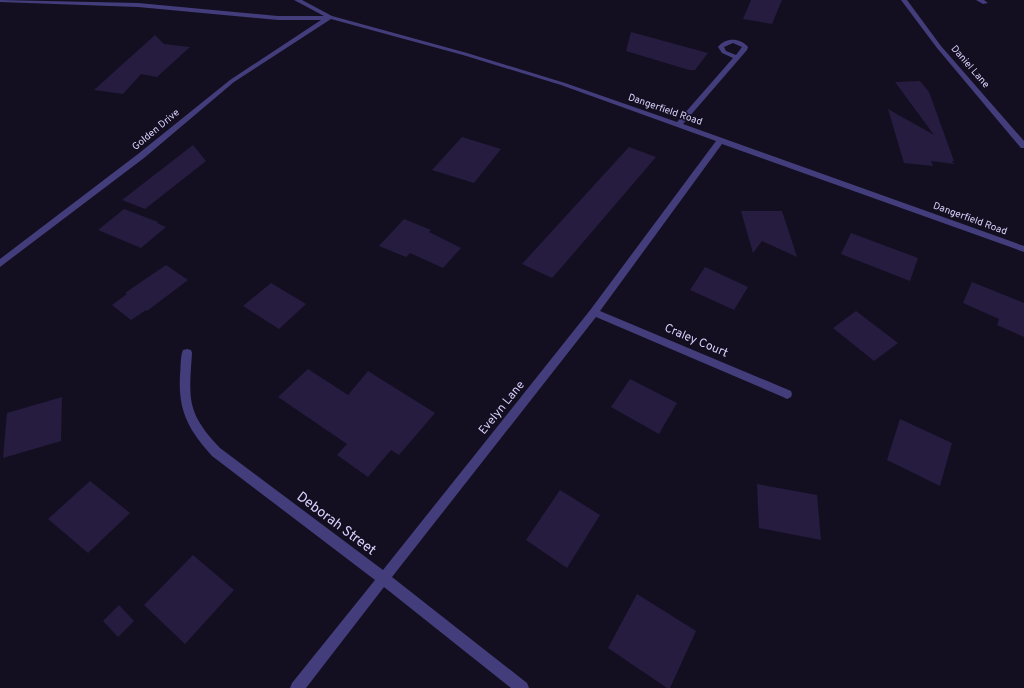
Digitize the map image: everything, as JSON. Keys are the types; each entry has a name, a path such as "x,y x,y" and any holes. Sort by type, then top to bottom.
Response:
{"street":[{"path":"0,0 131,4 278,18 330,18"},
{"name":"Dangerfield Road","path":"297,0 330,18 471,56 563,84 1024,249"},
{"name":"Daniel Lane","path":"904,0 939,47 1024,146"},
{"name":"Golden Drive","path":"0,264 141,156 232,81 330,18"},
{"path":"679,125 738,58"},
{"name":"Evelyn Lane","path":"297,688 594,312 721,140"},
{"name":"Craley Court","path":"594,312 787,394"},
{"name":"Deborah Street","path":"187,353 185,403 188,416 205,441 216,452 383,578 522,688"}],"building":[{"path":"751,0 782,0 772,24 743,19"},
{"path":"631,32 708,53 695,70 689,70 626,51"},
{"path":"155,35 164,44 190,47 157,77 141,74 123,94 94,90"},
{"path":"920,81 929,92 954,164 931,161 933,166 904,163 888,109 934,135 895,82"},
{"path":"462,137 501,149 474,183 432,170"},
{"path":"193,145 206,161 145,209 122,200"},
{"path":"629,147 656,157 552,278 522,264"},
{"path":"124,209 158,222 157,223 166,227 141,248 98,230"},
{"path":"741,211 782,211 797,257 762,241 753,253"},
{"path":"404,219 431,230 429,232 461,248 443,268 410,253 406,257 379,246"},
{"path":"851,233 918,258 910,281 841,254"},
{"path":"166,265 188,280 147,311 146,310 131,320 112,305 127,294 125,293"},
{"path":"705,267 748,287 734,310 690,290"},
{"path":"972,282 1024,303 1024,337 997,325 999,319 963,303"},
{"path":"271,283 306,304 279,329 243,306"},
{"path":"856,311 898,343 874,361 833,328"},
{"path":"308,369 348,395 368,371 435,413 399,455 391,450 368,477 337,455 347,444 278,397"},
{"path":"630,379 677,403 659,434 611,407"},
{"path":"62,397 61,441 3,458 7,413"},
{"path":"900,419 952,443 940,486 887,460"},
{"path":"90,481 130,513 88,553 48,519"},
{"path":"757,484 817,495 821,540 759,528"},
{"path":"560,490 600,515 567,568 526,540"},
{"path":"193,555 234,590 185,644 144,605"},
{"path":"637,594 696,631 670,688 667,688 608,648"},
{"path":"119,605 134,621 118,637 103,621"}]}
